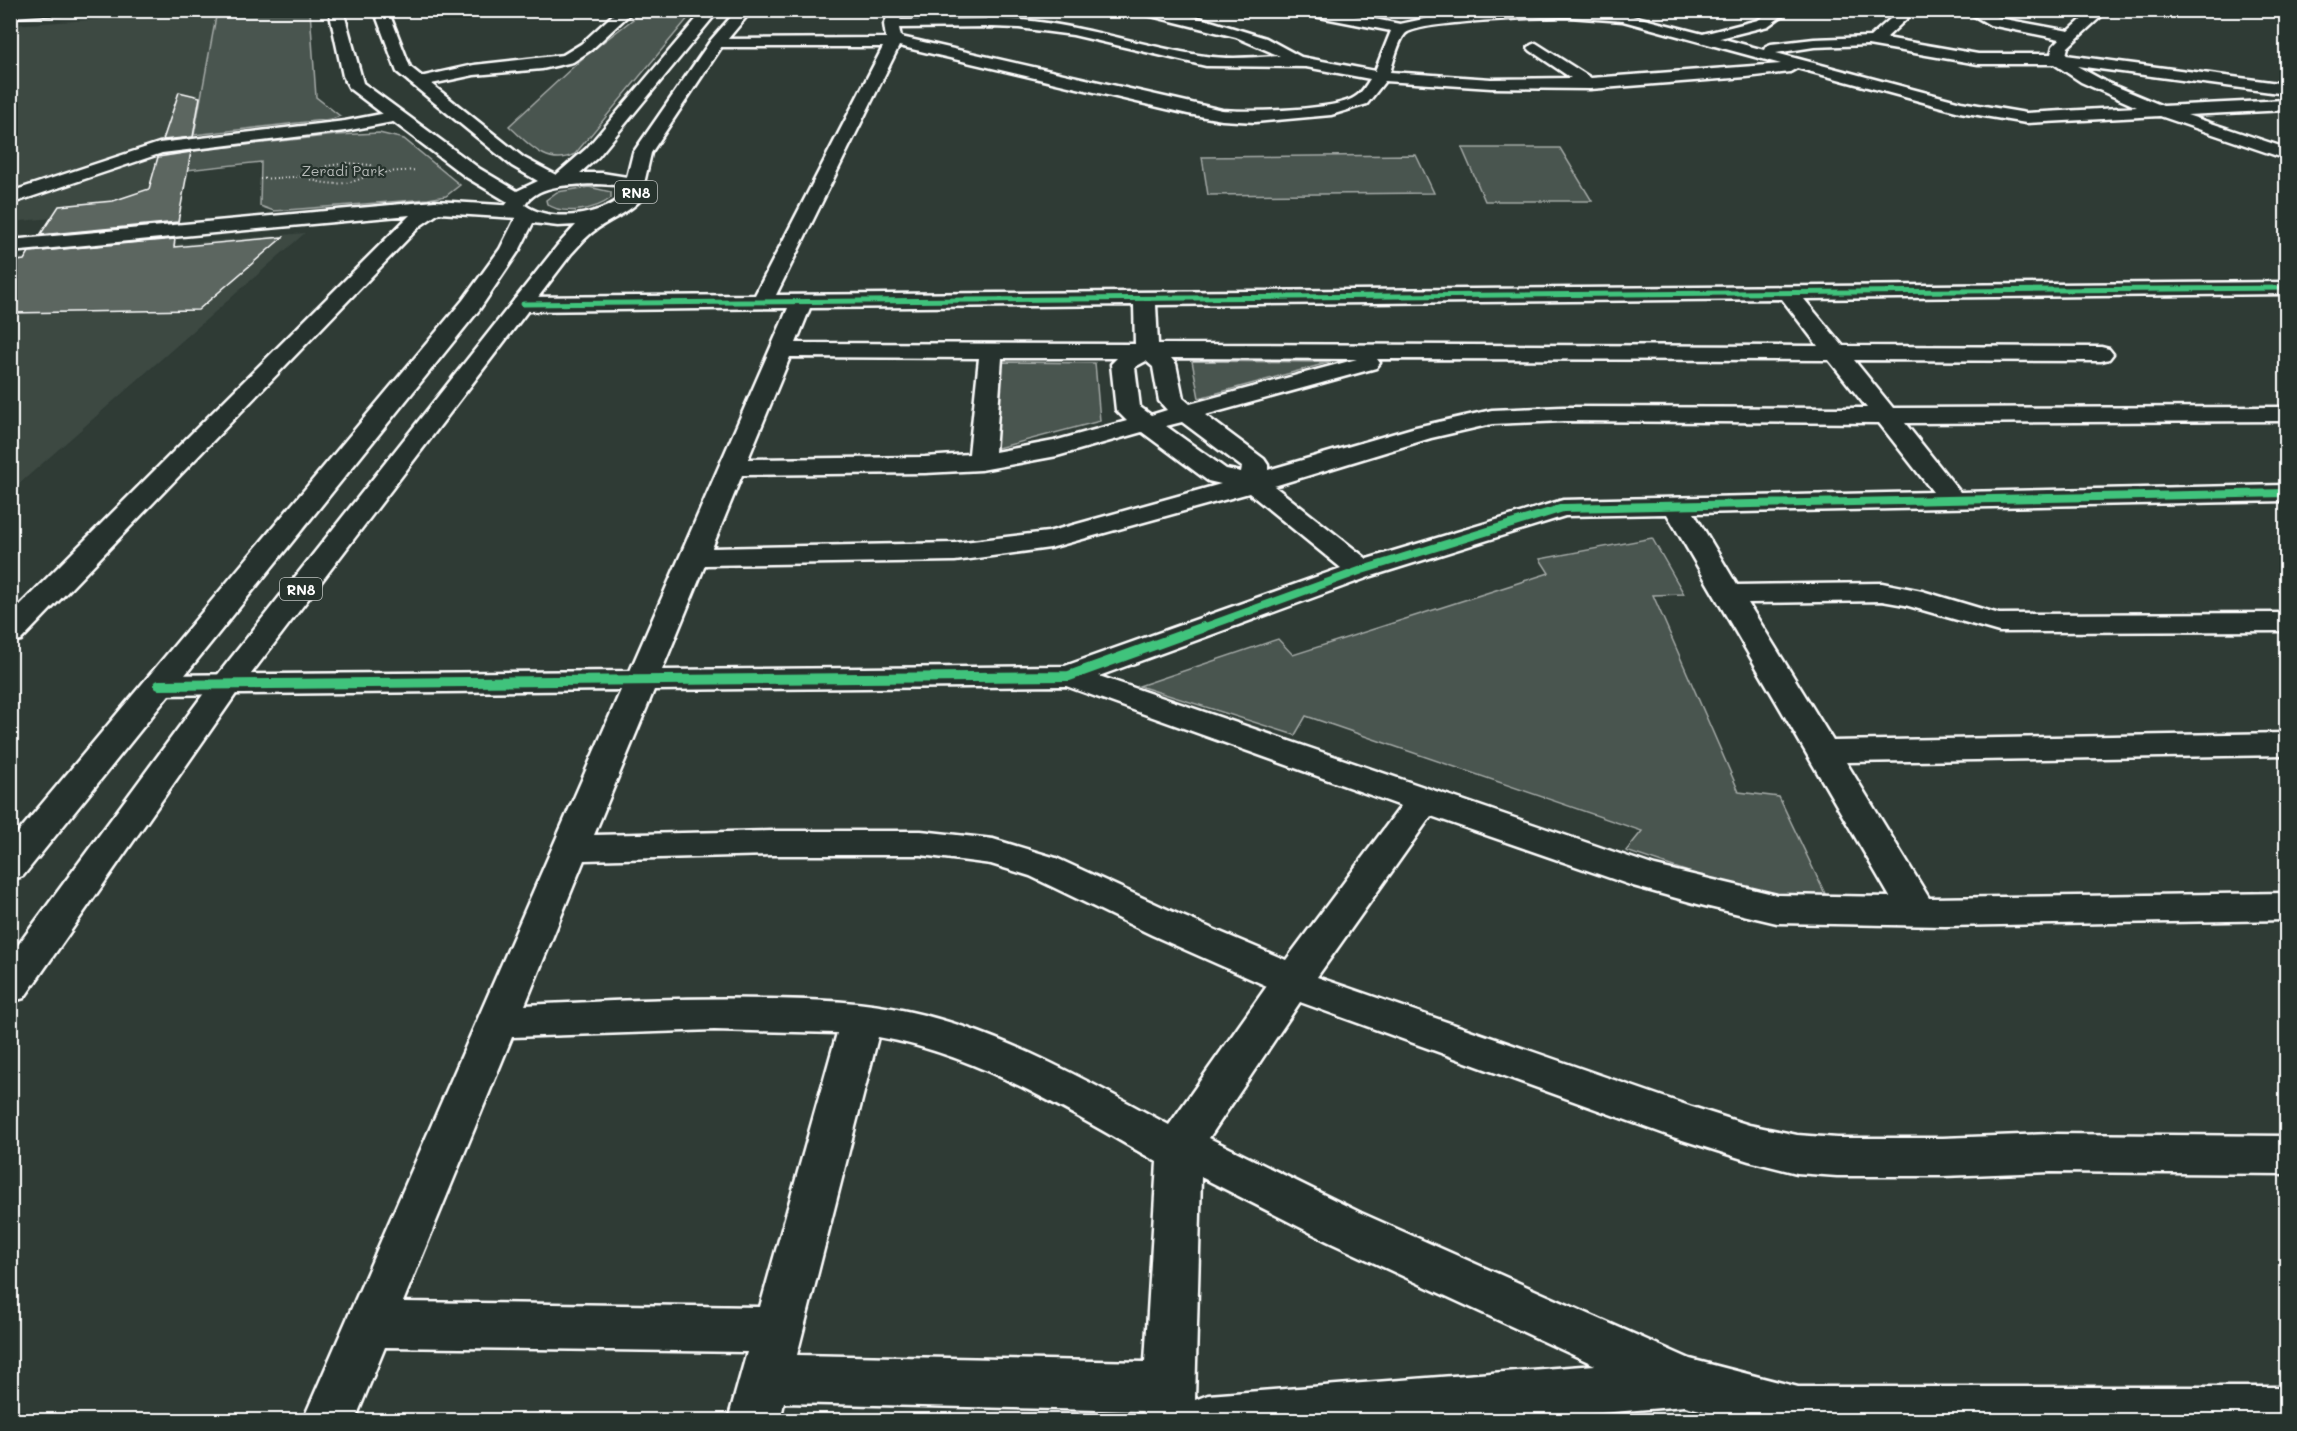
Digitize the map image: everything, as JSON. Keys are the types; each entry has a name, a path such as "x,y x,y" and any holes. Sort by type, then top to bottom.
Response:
{"street":[{"path":"10,13 60,10"},
{"path":"336,10 351,76 356,86 520,206"},
{"path":"381,10 403,69 465,122 518,162 557,182"},
{"path":"417,82 474,70 535,65 568,59 586,47 627,10"},
{"name":"RN8","path":"557,182 592,153 712,10"},
{"name":"RN8","path":"634,188 642,153 716,43 745,10"},
{"path":"1144,10 1270,44 1298,62"},
{"path":"1179,18 1206,10"},
{"path":"1304,10 1402,29 1434,21 1541,13 1613,15 1806,64 1960,107 2011,117 2163,113 2286,105"},
{"path":"1470,10 1497,16"},
{"path":"1704,38 1763,23 1784,10"},
{"path":"1873,42 1909,10"},
{"path":"1971,10 1995,22 2070,36"},
{"path":"2058,59 2061,46 2102,10"},
{"path":"716,43 894,29 994,17 1102,36 1205,61 1298,62 1381,76 1524,85 1590,84 1754,72 1806,64"},
{"path":"894,29 1188,109 1222,115 1273,116 1331,110 1361,100 1381,76 1402,29"},
{"path":"762,302 894,29"},
{"path":"1755,51 1814,43 1873,42 1977,59 2058,59 2286,89"},
{"path":"1536,48 1590,84"},
{"path":"2058,59 2095,82 2163,113 2284,152"},
{"path":"10,198 159,148 345,126 397,116"},
{"path":"418,131 465,122"},
{"path":"592,153 642,153"},
{"path":"473,173 518,162"},
{"name":"RN8","path":"10,867 471,305 537,249 581,231 634,199 637,193 627,183 597,178 557,182 531,189 520,206"},
{"path":"10,246 435,207 520,206"},
{"name":"RN8","path":"520,206 540,219 567,219 614,211"},
{"name":"RN8","path":"10,987 227,684 523,304 537,249 520,206"},
{"path":"10,633 413,222 435,207"},
{"path":"523,304 2282,291"},
{"path":"1788,293 1952,499"},
{"path":"1145,298 1147,351"},
{"path":"329,1420 802,301"},
{"path":"780,350 2101,354"},
{"path":"981,462 990,351"},
{"path":"1147,351 1164,364 1171,401 1184,414 1255,465 1254,483"},
{"path":"1147,351 1123,364 1128,410 1217,475 1254,483 1362,570"},
{"path":"731,467 981,462 1029,455 1408,352"},
{"path":"693,557 867,555 1004,547 1073,535 1425,432 1492,417 1563,414 1886,416 2286,414"},
{"path":"159,685 1069,676 1362,570 1563,508 2286,493"},
{"path":"1675,505 1917,911"},
{"path":"1728,594 1882,592 1906,594 1983,620 1999,623 2286,622"},
{"path":"1069,676 1646,877 1777,909 2280,915"},
{"path":"1822,752 2286,744"},
{"path":"862,1018 760,1399 1168,1403 1180,1149 1292,981 1423,801"},
{"path":"571,848 773,843 921,843 993,852 1044,867 1292,981 1689,1124 1749,1143 1797,1154 1837,1157 2051,1153 2286,1155"},
{"path":"497,1022 727,1013 862,1018 930,1033 998,1059 1068,1090 1180,1149 1344,1227 1685,1382 1798,1412 2286,1412"},
{"path":"369,1324 779,1330"},
{"path":"1208,1420 1685,1382"}],"path":[{"path":"260,179 309,176 327,166 347,163 371,165 374,168 372,173"},
{"path":"309,176 315,182 333,183 354,180 372,173 417,170"}],"shaded area":[{"path":"216,12 183,193 135,210 11,222 11,25"},
{"path":"305,233 11,491 11,258"}],"green space":[{"path":"645,10 694,11 575,154 565,158 547,156 531,146 509,126 585,56"},
{"path":"217,11 310,11 316,97 340,116 332,119 194,135"},
{"name":"Zeradi Park","path":"379,133 404,139 460,185 446,196 428,199 274,211 260,206 261,162 187,170 191,151 336,135"},
{"path":"1462,148 1560,148 1592,201 1485,201"},
{"path":"1416,155 1434,193 1208,195 1202,157"},
{"path":"589,187 611,192 611,198 597,206 570,211 547,204 546,200 557,192"},
{"path":"1192,361 1331,362 1199,398"},
{"path":"1002,362 1095,363 1100,421 990,450"},
{"path":"1652,538 1684,594 1653,595 1739,792 1779,797 1827,898 1751,893 1626,851 1642,831 1306,716 1295,735 1139,686 1278,639 1293,655 1549,573 1540,559"}],"building":[{"path":"179,92 200,97 193,137 163,140"},
{"path":"191,152 178,222 40,235 59,206 113,201 149,189 158,157"},
{"path":"283,237 198,310 10,313 10,262 24,260 29,252 175,239 174,247"}],"cycle path":[{"path":"523,304 2286,288"},
{"path":"159,685 1069,676 1362,570 1563,508 2286,493"}]}
